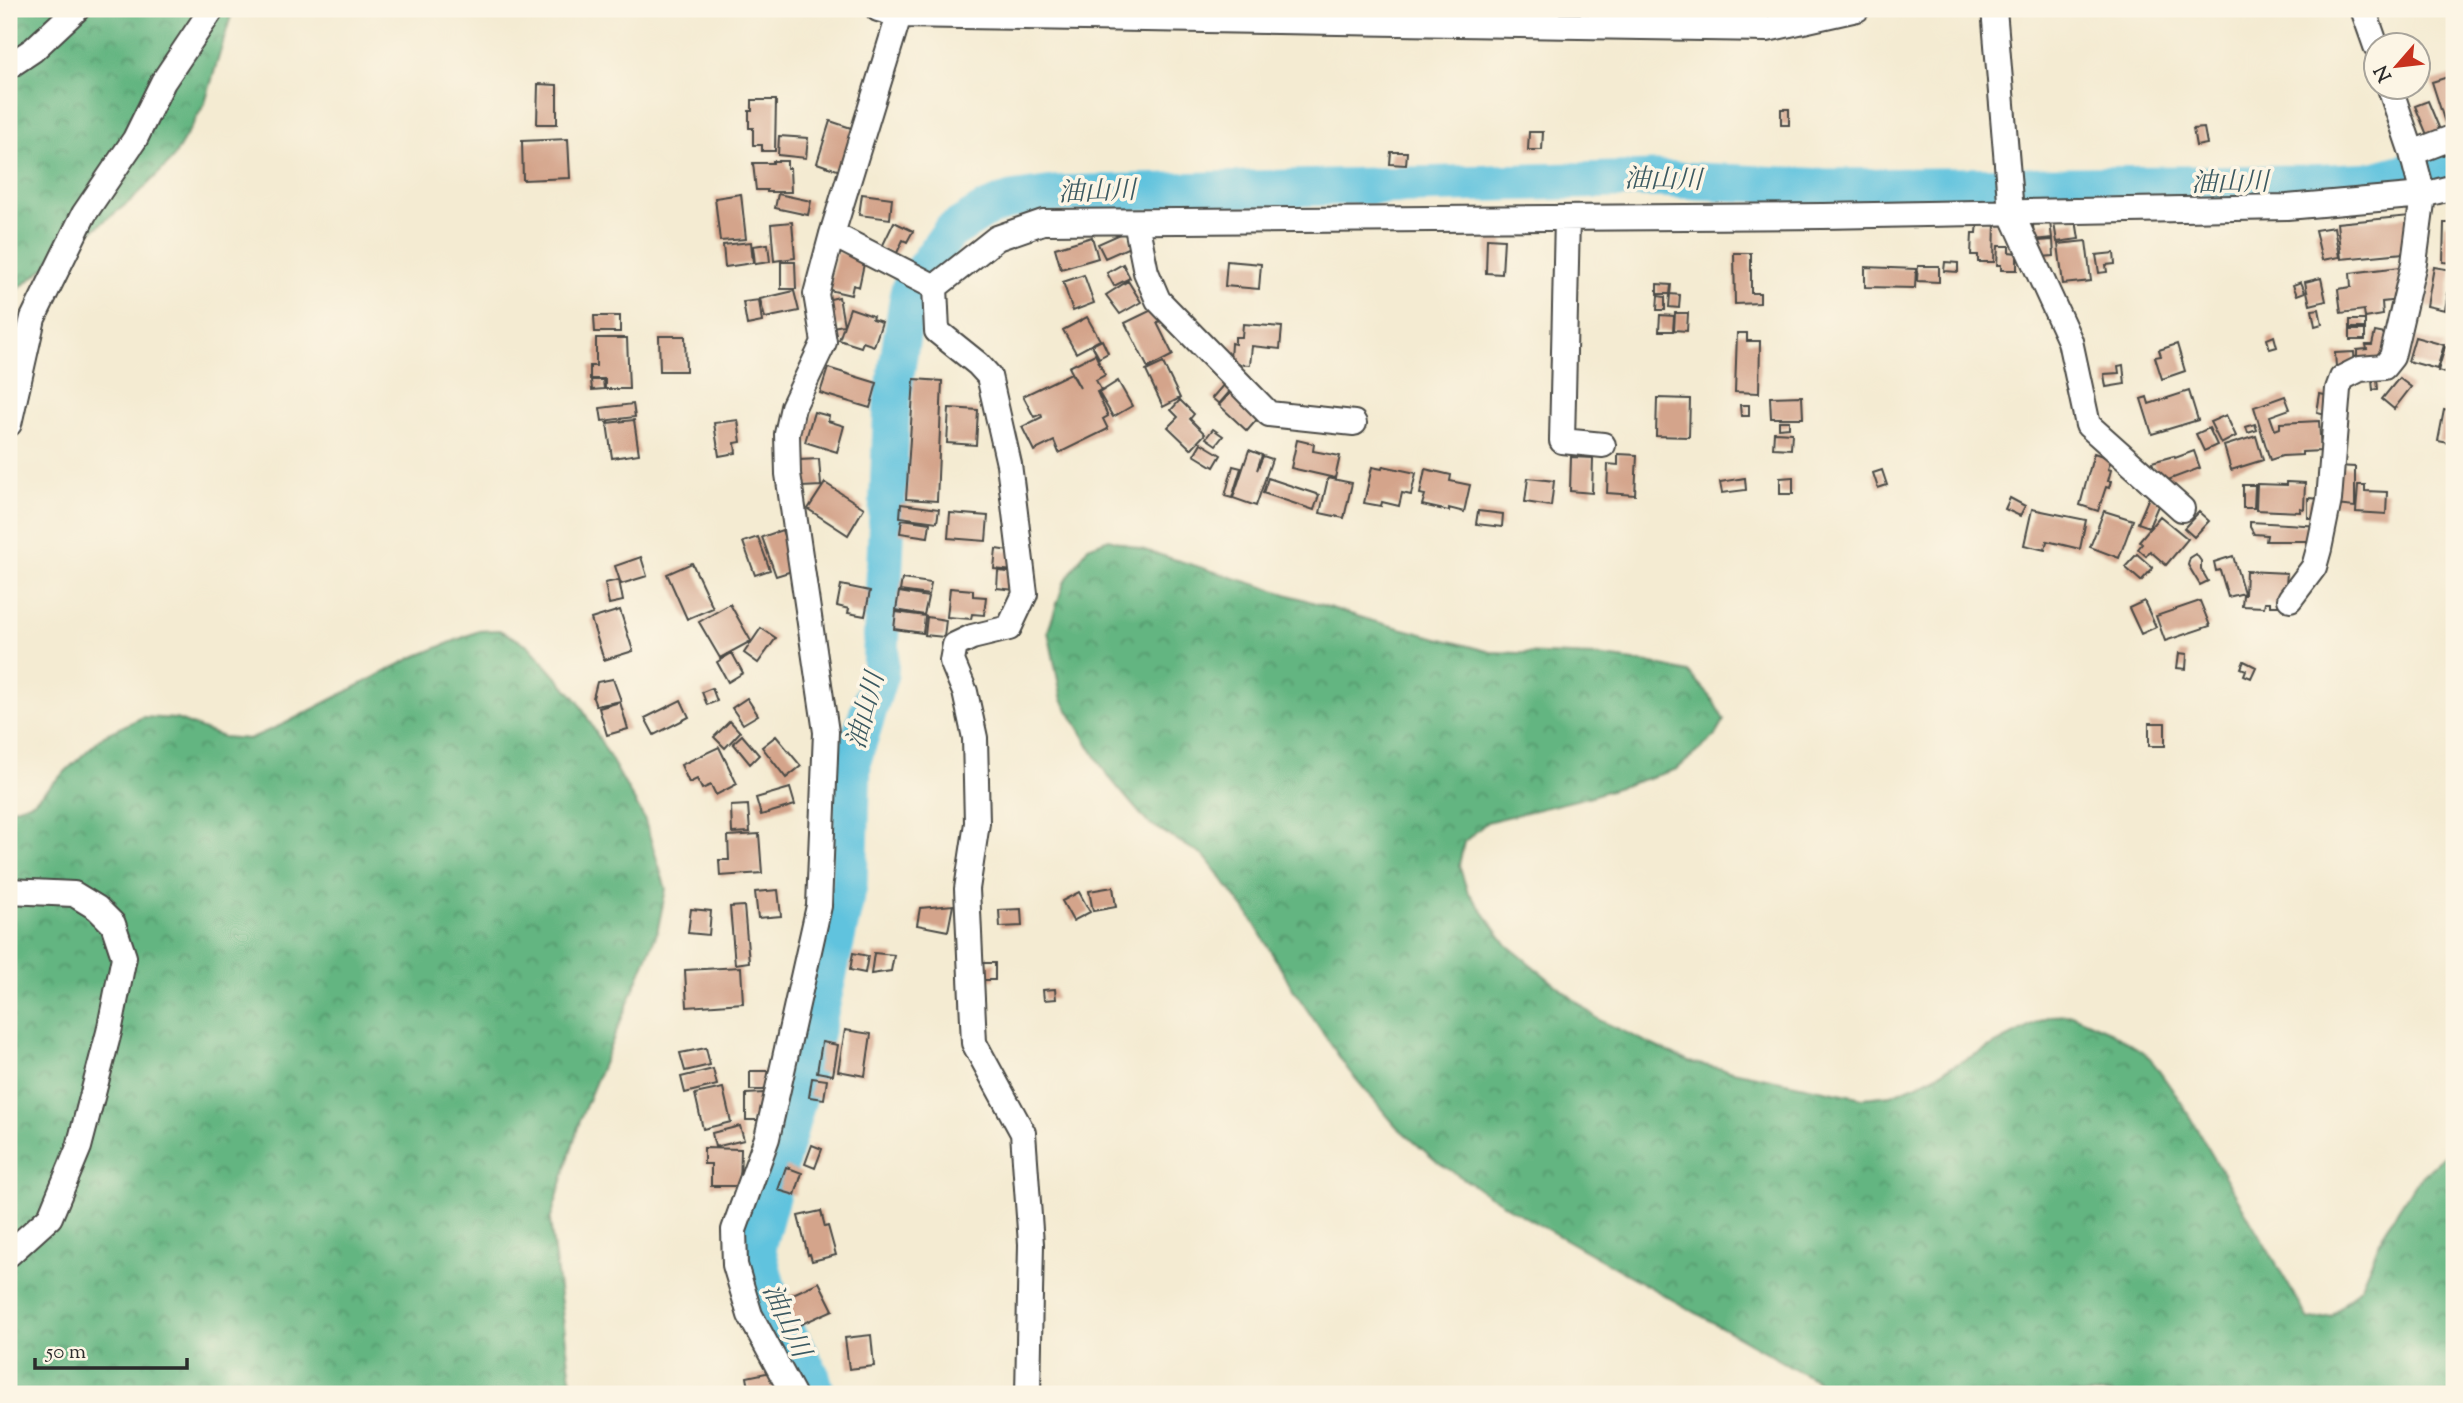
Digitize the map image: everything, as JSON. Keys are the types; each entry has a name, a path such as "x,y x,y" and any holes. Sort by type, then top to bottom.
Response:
{"street":[{"path":"9,66 33,50 77,9"},
{"path":"9,424 33,318 84,214 135,139 163,82 212,9"},
{"path":"793,1394 750,1315 735,1265 734,1230 767,1138 819,906 826,732 788,474 787,434 793,407 824,342 816,294 893,11 1288,15 1767,29 1857,9"},
{"path":"1994,9 2011,212 2070,341 2088,425 2182,509"},
{"path":"2363,9 2371,32"},
{"path":"2290,599 2314,567 2319,549 2329,500 2338,388 2342,377 2360,369 2384,367 2392,358 2414,263 2423,195 2395,102"},
{"path":"2412,153 2454,137"},
{"path":"935,287 996,238 1043,222 1567,218 2287,207 2423,195 2454,187"},
{"path":"1567,218 1562,441 1603,445"},
{"path":"1136,222 1146,272 1158,300 1269,414 1354,423"},
{"path":"832,234 935,287"},
{"path":"935,287 937,331 989,376 1009,464 1025,594 1009,628 972,637 955,645 952,661 965,692 975,738 977,823 967,889 974,1043 1023,1133 1031,1244 1028,1394"},
{"path":"9,891 74,894 97,908 113,924 124,957 109,1032 79,1147 50,1217 9,1254"}],"green space":[{"path":"9,9 233,9 205,103 172,160 134,198 9,296"},
{"path":"1109,539 1373,621 1491,652 1597,656 1649,663 1688,672 1710,696 1724,720 1714,737 1677,769 1588,797 1487,822 1464,842 1459,865 1467,890 1507,945 1599,1020 1689,1062 1863,1098 1891,1095 1922,1082 2050,1016 2073,1015 2112,1032 2150,1058 2181,1102 2309,1320 2332,1316 2361,1286 2384,1232 2415,1183 2454,1147 2454,1394 1840,1394 1511,1209 1436,1161 1396,1126 1349,1071 1293,989 1250,916 1205,857 1147,822 1107,775 1062,700 1048,631 1064,583 1088,547"},
{"path":"499,630 528,645 578,701 644,818 666,889 657,933 581,1117 550,1221 573,1394 9,1394 9,810 33,802 104,735 143,717 176,719 223,737 249,739 284,724 412,658 479,631"}],"building":[{"path":"1516,9 1531,9 1531,14 1516,14"},
{"path":"2454,75 2454,127 2447,129 2432,82"},
{"path":"538,84 557,85 557,124 537,124"},
{"path":"752,100 776,100 775,151 762,151 762,145 753,145 753,128 749,128"},
{"path":"2428,102 2440,130 2427,135 2415,106"},
{"path":"1781,109 1789,109 1789,125 1781,125"},
{"path":"830,121 857,130 843,172 817,163"},
{"path":"2204,128 2207,144 2196,146 2193,129"},
{"path":"1529,132 1543,132 1542,150 1528,150"},
{"path":"779,136 808,138 806,158 778,155"},
{"path":"568,139 570,178 523,180 522,141"},
{"path":"1391,152 1407,152 1406,165 1390,164"},
{"path":"787,161 791,192 756,190 753,163"},
{"path":"741,194 746,239 720,241 715,198"},
{"path":"778,194 811,201 808,215 775,208"},
{"path":"862,194 892,198 890,219 859,215"},
{"path":"2410,216 2414,252 2341,259 2337,223"},
{"path":"2076,220 2079,239 2057,242 2054,223"},
{"path":"792,222 795,258 774,261 771,224"},
{"path":"894,222 913,231 907,242 903,240 896,255 881,249"},
{"path":"1978,222 1995,222 1994,262 1978,262 1978,255 1971,255 1972,233 1977,233"},
{"path":"2050,222 2052,238 2034,240 2033,224"},
{"path":"2444,223 2454,223 2454,263 2443,262"},
{"path":"2334,227 2339,257 2322,260 2315,230"},
{"path":"1125,232 1132,246 1105,258 1098,244"},
{"path":"1092,237 1098,258 1061,269 1055,248"},
{"path":"1487,238 1504,239 1502,274 1486,273"},
{"path":"2053,240 2054,256 2041,257 2039,241"},
{"path":"2086,241 2091,281 2063,284 2058,244"},
{"path":"751,242 753,263 725,267 723,245"},
{"path":"768,244 770,262 755,264 753,246"},
{"path":"1998,246 2009,246 2009,252 2017,253 2017,270 2001,270 2001,265 1997,265"},
{"path":"837,252 865,259 859,287 853,285 851,295 829,290"},
{"path":"1734,253 1751,253 1751,293 1760,293 1760,303 1735,304"},
{"path":"2114,253 2115,264 2106,265 2107,272 2099,273 2096,255"},
{"path":"1227,261 1261,264 1259,289 1225,286"},
{"path":"781,262 795,262 796,289 781,289"},
{"path":"1945,262 1958,263 1958,272 1944,271"},
{"path":"1123,264 1130,278 1114,286 1107,273"},
{"path":"1918,266 1939,266 1939,282 1917,281"},
{"path":"1865,267 1916,269 1915,288 1865,287"},
{"path":"2400,267 2400,300 2382,302 2383,315 2365,318 2364,310 2341,313 2338,289 2351,287 2350,273"},
{"path":"2434,267 2452,270 2445,310 2427,306"},
{"path":"1084,275 1094,303 1073,311 1063,282"},
{"path":"2321,278 2326,301 2310,305 2305,282"},
{"path":"1128,281 1141,302 1120,314 1106,295"},
{"path":"2301,282 2305,292 2297,295 2293,285"},
{"path":"1657,284 1671,285 1670,294 1657,294"},
{"path":"794,291 799,311 765,318 760,299"},
{"path":"1670,294 1680,295 1679,308 1669,307"},
{"path":"1658,296 1665,297 1665,310 1657,310"},
{"path":"839,297 844,325 832,327 826,300"},
{"path":"759,300 762,322 747,325 743,302"},
{"path":"1158,307 1164,319 1157,323 1173,355 1148,368 1125,323"},
{"path":"850,308 882,322 874,346 863,342 861,347 839,340"},
{"path":"2319,309 2322,324 2315,326 2312,310"},
{"path":"1675,313 1688,313 1687,331 1674,330"},
{"path":"1660,315 1674,316 1673,331 1659,331"},
{"path":"594,316 620,316 620,332 595,332"},
{"path":"1087,317 1100,340 1076,353 1063,330"},
{"path":"2350,320 2365,320 2365,328 2350,328"},
{"path":"1243,324 1282,327 1280,349 1252,346 1250,365 1234,364 1230,360 1231,343 1235,344 1235,337 1242,337"},
{"path":"2350,330 2365,330 2365,340 2350,340"},
{"path":"2375,332 2390,335 2381,362 2357,366 2357,350 2367,349 2366,345 2372,345"},
{"path":"1737,333 1747,333 1747,341 1760,341 1759,393 1735,392"},
{"path":"659,336 685,336 686,371 660,371"},
{"path":"2274,336 2277,347 2270,349 2267,339"},
{"path":"2415,337 2444,345 2437,369 2408,361"},
{"path":"596,338 627,338 629,389 605,389 605,379 590,379 590,366 596,366"},
{"path":"1102,340 1108,353 1099,358 1092,345"},
{"path":"2177,344 2185,371 2162,379 2155,357 2161,356 2159,350"},
{"path":"2445,347 2454,350 2454,376 2438,371"},
{"path":"2354,352 2355,366 2336,367 2335,353"},
{"path":"1095,354 1105,375 1096,380 1101,390 1097,392 1108,416 1103,419 1108,429 1059,453 1054,441 1034,451 1022,427 1042,417 1041,414 1034,417 1023,396 1071,373 1080,388 1069,367"},
{"path":"1163,363 1180,398 1163,407 1146,371"},
{"path":"2123,365 2125,384 2106,387 2104,374 2119,373 2118,366"},
{"path":"828,368 877,383 870,408 820,393"},
{"path":"2399,378 2411,387 2394,409 2382,399"},
{"path":"914,379 942,381 937,501 906,499"},
{"path":"591,380 603,380 604,389 592,390"},
{"path":"2372,380 2377,380 2378,389 2373,390"},
{"path":"1118,381 1132,406 1113,417 1099,393"},
{"path":"1225,383 1232,389 1219,404 1212,398"},
{"path":"2451,389 2454,390 2454,403 2448,401"},
{"path":"1232,391 1260,416 1247,431 1219,405"},
{"path":"2189,391 2198,420 2152,434 2141,399 2147,397 2149,404"},
{"path":"2320,394 2334,397 2331,415 2317,412"},
{"path":"1802,396 1803,418 1771,418 1770,397"},
{"path":"2285,396 2290,409 2270,416 2275,430 2280,428 2280,423 2319,421 2321,451 2302,452 2302,455 2270,460 2254,407"},
{"path":"1657,398 1690,399 1689,437 1656,436"},
{"path":"1180,400 1194,414 1190,419 1205,434 1191,449 1168,427 1178,417 1171,410"},
{"path":"633,404 635,417 602,421 600,408"},
{"path":"1740,405 1749,405 1749,416 1741,416"},
{"path":"949,408 978,410 976,445 947,443"},
{"path":"2444,410 2454,412 2454,444 2438,441"},
{"path":"814,412 829,416 828,421 844,426 837,452 805,442"},
{"path":"2226,415 2236,436 2221,444 2210,422"},
{"path":"634,420 639,454 612,458 607,423"},
{"path":"738,420 741,442 735,443 736,453 719,456 714,423"},
{"path":"1779,421 1789,421 1789,427 1779,428"},
{"path":"2255,424 2257,430 2248,433 2246,427"},
{"path":"2209,428 2217,445 2204,451 2196,434"},
{"path":"1213,429 1223,436 1216,445 1206,438"},
{"path":"1774,432 1792,433 1791,449 1773,448"},
{"path":"2256,436 2263,460 2231,470 2224,446"},
{"path":"1297,440 1314,444 1313,451 1340,456 1335,478 1291,468"},
{"path":"1201,443 1221,455 1214,467 1194,455"},
{"path":"1249,450 1262,455 1257,470 1263,456 1272,459 1256,506 1233,498"},
{"path":"2194,451 2200,468 2160,483 2152,462"},
{"path":"2094,453 2111,459 2108,481 2111,481 2109,488 2106,487 2098,511 2080,505"},
{"path":"1618,454 1637,455 1635,495 1607,493 1608,464 1618,465"},
{"path":"1571,457 1593,458 1592,493 1570,491"},
{"path":"819,459 821,486 801,487 799,460"},
{"path":"1233,466 1241,468 1232,498 1225,496"},
{"path":"1383,466 1416,473 1411,495 1402,493 1399,506 1382,502 1381,506 1364,503 1372,467 1382,469"},
{"path":"2337,466 2355,467 2355,507 2335,505"},
{"path":"1425,469 1451,475 1450,481 1470,485 1464,512 1422,505 1425,495 1420,494"},
{"path":"1882,470 1887,485 1878,488 1873,473"},
{"path":"1793,477 1793,494 1780,494 1780,478"},
{"path":"1268,478 1319,495 1314,510 1263,493"},
{"path":"1328,478 1352,483 1344,518 1320,513"},
{"path":"1528,478 1554,481 1551,506 1525,502"},
{"path":"1745,478 1746,490 1722,493 1720,482"},
{"path":"2287,482 2305,483 2304,509 2300,508 2300,512 2256,510 2257,484 2287,485"},
{"path":"825,483 864,508 848,535 808,509"},
{"path":"2243,485 2255,485 2254,508 2243,508"},
{"path":"2358,485 2365,485 2365,491 2387,492 2386,514 2356,512"},
{"path":"2149,497 2160,501 2149,527 2138,523"},
{"path":"2010,498 2025,506 2020,516 2005,509"},
{"path":"2308,498 2322,499 2321,518 2308,518"},
{"path":"901,504 939,509 937,522 900,517"},
{"path":"2032,509 2086,520 2080,549 2047,541 2045,550 2024,545"},
{"path":"1478,511 1503,514 1502,527 1476,524"},
{"path":"2104,511 2133,520 2119,558 2090,547"},
{"path":"2199,512 2209,521 2194,537 2184,528"},
{"path":"950,513 988,516 986,541 948,538"},
{"path":"2160,516 2188,539 2166,565 2150,551 2146,556 2138,549 2142,544 2139,541"},
{"path":"902,519 930,523 928,537 900,533"},
{"path":"2250,522 2321,526 2320,541 2266,541 2267,535 2254,534"},
{"path":"782,530 795,570 776,576 762,537"},
{"path":"758,537 770,570 755,575 743,542"},
{"path":"996,549 1016,552 1014,571 994,569"},
{"path":"2137,554 2153,568 2141,581 2125,567"},
{"path":"2196,554 2208,581 2200,585 2188,565 2190,558"},
{"path":"2233,556 2244,593 2228,597 2220,570 2216,571 2214,562"},
{"path":"641,557 647,576 621,584 615,566"},
{"path":"692,563 713,608 687,619 667,574"},
{"path":"998,571 1017,573 1015,590 997,588"},
{"path":"2246,571 2287,573 2284,606 2270,606 2270,602 2265,602 2264,607 2242,606"},
{"path":"902,579 931,583 929,595 900,591"},
{"path":"619,580 623,601 609,604 605,583"},
{"path":"841,585 870,591 865,616 848,613 849,609 837,606"},
{"path":"950,588 973,590 973,596 986,597 984,615 972,614 971,619 947,617"},
{"path":"899,592 928,597 924,615 896,610"},
{"path":"2144,601 2156,627 2141,634 2129,608"},
{"path":"2200,601 2210,626 2165,641 2156,616"},
{"path":"730,604 751,641 720,658 699,622"},
{"path":"620,610 633,651 604,660 591,619"},
{"path":"896,612 925,616 923,633 894,629"},
{"path":"927,617 946,620 944,637 925,635"},
{"path":"761,628 776,638 758,663 744,653"},
{"path":"732,653 743,673 728,682 717,662"},
{"path":"2179,653 2187,654 2186,669 2177,668"},
{"path":"2244,661 2256,667 2251,678 2244,675 2246,670 2241,668"},
{"path":"613,679 621,701 596,706 593,698 597,682"},
{"path":"712,688 717,701 707,705 702,692"},
{"path":"747,698 758,715 743,724 732,708"},
{"path":"681,700 689,717 654,735 645,718"},
{"path":"620,702 628,729 607,735 599,708"},
{"path":"730,721 740,732 725,748 714,737"},
{"path":"2149,723 2165,723 2165,746 2149,746"},
{"path":"742,735 759,755 750,764 733,743"},
{"path":"776,736 801,766 786,778 762,747"},
{"path":"719,747 737,784 716,795 711,785 702,789 697,779 689,783 681,765"},
{"path":"790,788 795,805 761,815 756,798"},
{"path":"748,805 750,832 732,833 731,806"},
{"path":"759,834 762,873 720,876 719,860 729,860 728,836"},
{"path":"1113,887 1116,907 1093,911 1089,891"},
{"path":"778,890 781,916 758,918 755,892"},
{"path":"1079,892 1090,912 1073,921 1062,901"},
{"path":"953,905 948,931 917,925 920,908"},
{"path":"744,906 749,962 735,964 730,907"},
{"path":"691,909 711,911 709,935 688,933"},
{"path":"1021,909 1022,926 1000,927 999,910"},
{"path":"853,953 868,956 865,973 850,970"},
{"path":"874,953 894,955 891,971 871,974"},
{"path":"979,963 995,963 995,980 979,980"},
{"path":"741,967 743,1003 687,1007 685,970"},
{"path":"1055,989 1056,999 1044,1000 1043,990"},
{"path":"845,1030 871,1034 865,1076 838,1071"},
{"path":"822,1042 838,1045 833,1075 817,1072"},
{"path":"706,1048 710,1065 685,1071 680,1053"},
{"path":"713,1069 717,1085 685,1093 681,1077"},
{"path":"750,1071 769,1071 768,1090 750,1090"},
{"path":"812,1078 827,1080 824,1099 809,1097"},
{"path":"723,1088 731,1122 703,1129 695,1094"},
{"path":"764,1093 764,1120 746,1120 746,1094"},
{"path":"740,1126 744,1140 715,1147 712,1133"},
{"path":"812,1145 822,1149 815,1168 805,1164"},
{"path":"704,1148 741,1149 740,1186 711,1186 711,1164 704,1164"},
{"path":"786,1167 802,1173 795,1195 778,1190"},
{"path":"821,1211 836,1255 812,1261 798,1216"},
{"path":"819,1282 833,1310 795,1327 782,1299"},
{"path":"871,1335 874,1366 849,1369 845,1338"},
{"path":"776,1371 781,1394 750,1394 747,1377"}],"waterway":[{"name":"油山川","path":"817,1394 812,1377 771,1302 757,1247 811,1052 849,885 853,760 880,674 892,401 909,289 950,232 985,210 1011,200 1054,194 1656,179 1827,187 2308,183 2375,180 2454,158"}]}
